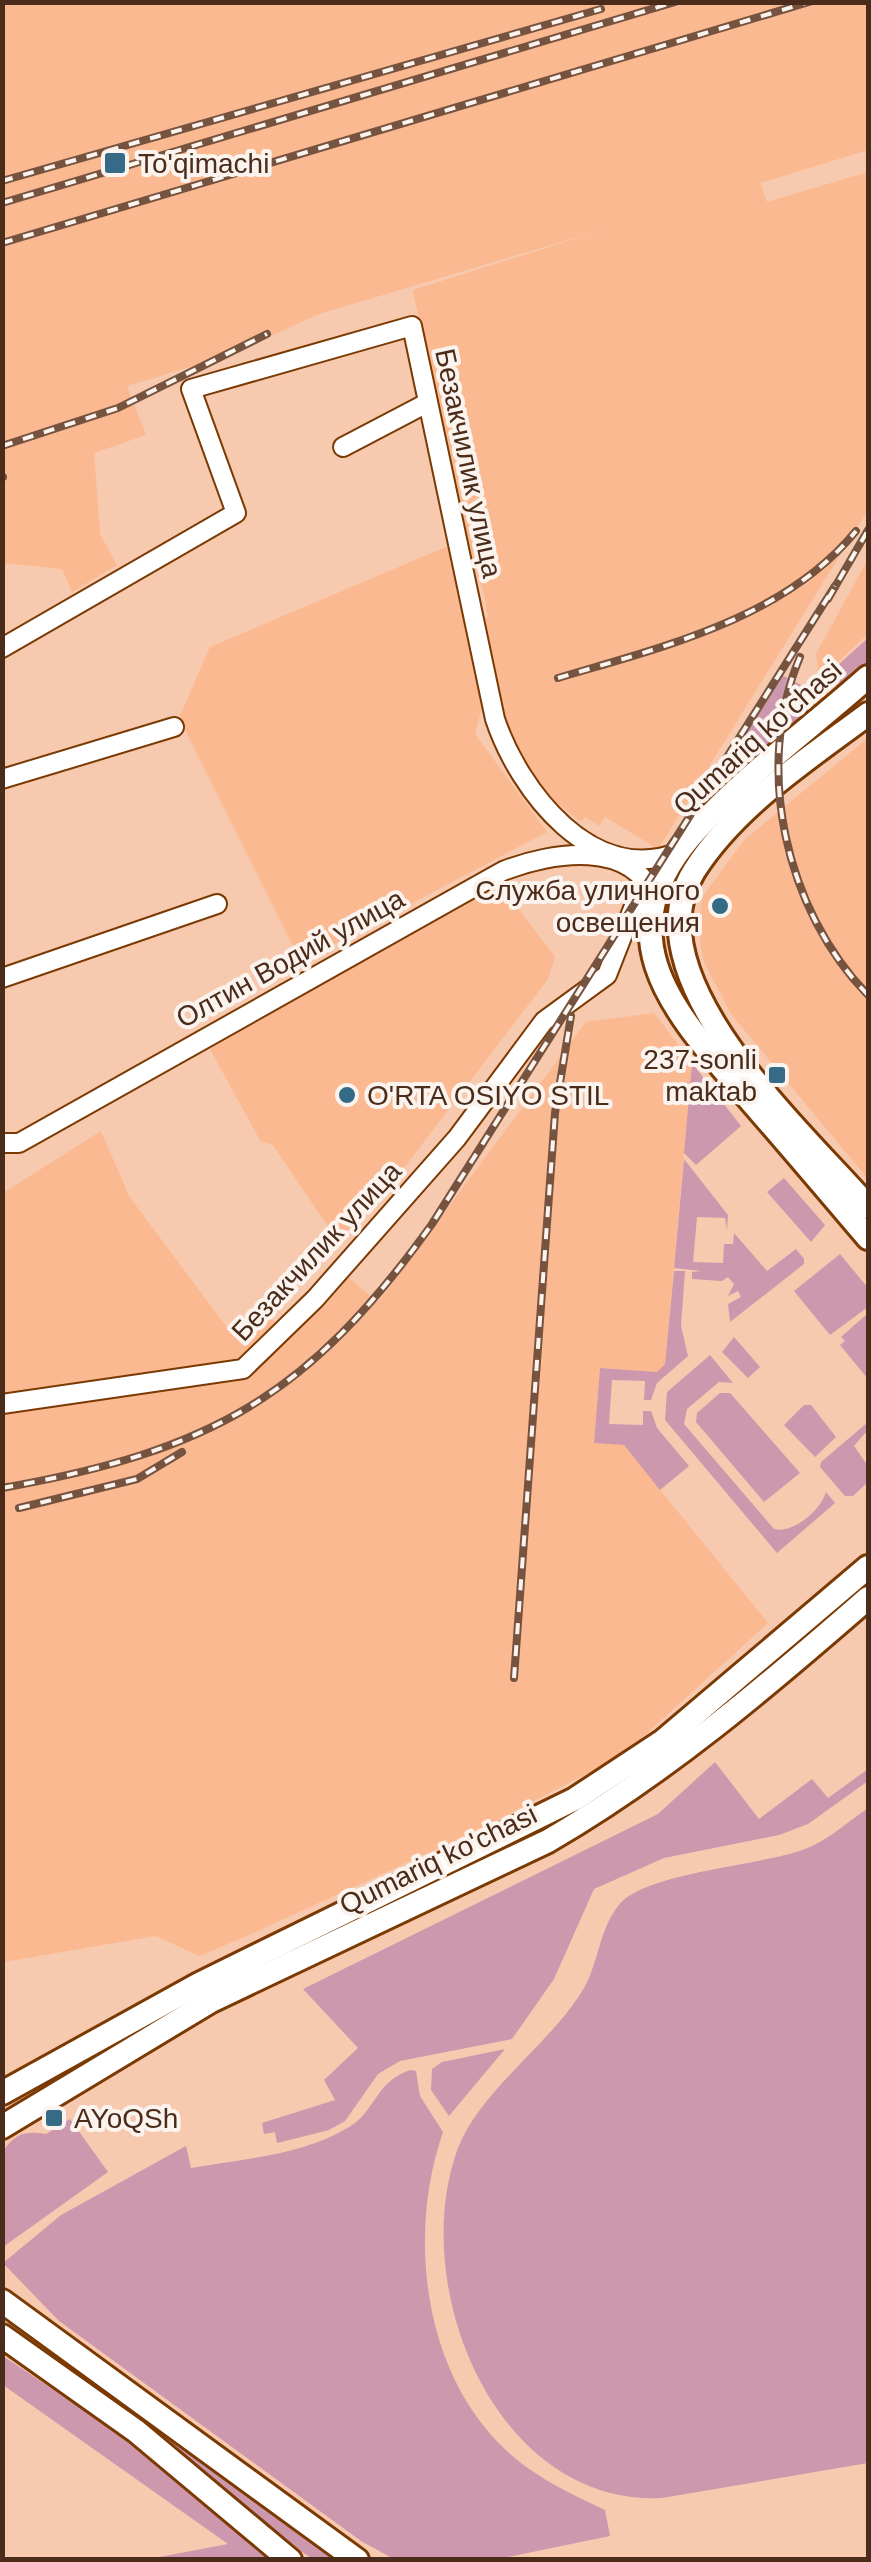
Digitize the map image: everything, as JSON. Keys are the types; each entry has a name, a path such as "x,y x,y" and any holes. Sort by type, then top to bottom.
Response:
{"main road":[{"name":"Qumariq ko'chasi","path":"866,1224 708,1016 689,980 681,952 680,911 694,871 868,677"},
{"name":"Qumariq ko'chasi","path":"866,1224 672,1007 653,953 655,899 679,852 718,808 808,745 868,714"},
{"name":"Qumariq ko'chasi","path":"814,1630 868,1567"},
{"name":"Qumariq ko'chasi","path":"2,2127 275,1959 575,1800 814,1630 868,1598"},
{"name":"Qumariq ko'chasi","path":"2,2093 182,1993 275,1959"},
{"path":"2,2301 357,2560"},
{"path":"2,2336 136,2431 290,2560"}],"street":[{"name":"Безакчилик улица","path":"2,648 236,513 191,390 412,326 503,744 538,802 568,828 617,858"},
{"path":"343,447 426,403"},
{"path":"2,779 174,727"},
{"path":"556,859 568,846 568,828"},
{"name":"Олтин Водий улица","path":"2,1143 19,1143 503,870 556,859 651,860 679,852"},
{"path":"617,858 639,874 655,899"},
{"name":"Безакчилик улица","path":"2,1404 243,1370 315,1299 457,1138 544,1021 608,976 634,906 655,899"},
{"path":"2,978 217,904"}],"shaded area":[{"path":"3,3 868,3 868,150 760,183 767,202 868,172 868,510 658,849 605,817 599,826 585,817 581,822 544,793 519,760 499,707 479,620 488,617 484,594 458,517 413,290 609,228 319,314 229,355 127,386 146,435 94,453 100,534 117,565 72,592 62,569 3,563"},
{"path":"453,544 485,696 475,734 547,832 301,962 179,718 210,647"},
{"path":"868,559 868,634 819,679 816,654"},
{"path":"868,638 868,661 839,687 829,683 828,674"},
{"path":"780,674 807,688 813,699 811,711 697,806"},
{"path":"868,738 868,1179 731,1014 703,960 698,925 703,896 744,840"},
{"name":"O'RTA OSIYO STIL","path":"496,880 555,957 548,979 391,1185 338,1241 272,1144 261,1142 210,1049 289,1003 305,987"},
{"path":"654,1013 692,1063 665,1364 657,1372 600,1368 594,1443 623,1444 768,1623 624,1754 482,1828 247,1936 199,1956 156,1936 3,1962 3,1193 101,1131 129,1196 234,1337 264,1311 277,1325 337,1268 378,1302 586,1022"},
{"path":"692,1063 741,1126 696,1165 684,1153"},
{"path":"684,1159 728,1215 727,1230 725,1218 697,1217 693,1262 723,1263 724,1244 733,1244 734,1233 767,1271 796,1249 804,1259 804,1264 730,1322 728,1304 741,1297 738,1291 728,1296 734,1284 728,1277 722,1281 692,1279 692,1272 701,1271 674,1268"},
{"path":"784,1178 825,1225 811,1242 767,1192"},
{"path":"840,1254 868,1288 868,1307 830,1335 794,1291"},
{"path":"674,1271 685,1271 681,1326 688,1356 657,1383 651,1400 644,1400 645,1381 612,1380 609,1424 643,1425 643,1411 651,1411 657,1428 689,1466 660,1490 624,1445 594,1443 600,1368 657,1372 665,1364"},
{"path":"868,1313 868,1379 840,1345 845,1341 841,1337"},
{"path":"734,1337 760,1367 748,1378 722,1352"},
{"path":"710,1355 733,1383 719,1382 687,1409 684,1424 774,1529 789,1528 805,1519 826,1492 835,1503 777,1553 665,1420 667,1392"},
{"path":"720,1393 730,1393 800,1473 764,1502 696,1422 697,1413"},
{"path":"804,1405 811,1405 836,1437 815,1457 784,1425"},
{"path":"868,1422 868,1436 865,1433 854,1446 868,1466 868,1482 853,1496 845,1496 820,1467 821,1462"},
{"path":"715,1762 759,1819 812,1779 828,1798 868,1769 868,1781 808,1824 779,1835 664,1858 594,1889 554,1979 512,2039 400,2061 378,2074 345,2121 329,2130 277,2143 275,2132 264,2134 262,2123 335,2100 324,2080 358,2048 303,1989 658,1814"},
{"path":"868,1808 868,2463 662,2498 603,2491 553,2466 511,2427 478,2377 456,2321 445,2262 445,2203 458,2148 483,2106 554,2028 584,1988 607,1924 619,1905 633,1894 678,1877 805,1849"},
{"path":"505,2049 449,2116 431,2090 432,2069 442,2062"},
{"path":"410,2070 416,2071 420,2096 443,2132 426,2214 425,2258 440,2343 456,2383 479,2419 518,2461 605,2510 610,2536 493,2560 394,2559 361,2541 59,2321 3,2263 61,2215 186,2146 191,2168 272,2155 312,2144 349,2127 382,2089"},
{"path":"70,2119 108,2172 3,2247 3,2151 22,2135 46,2134"},
{"path":"2,2316 342,2559 312,2559 140,2417 9,2324"},
{"path":"3,2356 112,2429 270,2559 149,2559 228,2544 3,2385"}],"railway":[{"path":"2,203 675,2"},
{"path":"2,243 809,2"},
{"path":"2,181 601,9"},
{"path":"2,446 118,408 267,334"},
{"path":"828,599 868,530"},
{"path":"558,678 679,641 757,608 794,587 856,531"},
{"path":"2,1488 75,1473 197,1434 249,1407 297,1374 342,1333 432,1224 835,586"},
{"path":"800,657 786,700 779,745 779,791 786,836 798,880 816,922 840,961 868,995"},
{"path":"514,1678 555,1113 571,1016"},
{"path":"19,1508 137,1479 182,1452"}],"place":[{"name":"To'qimachi","path":"115,163"},
{"name":"Служба уличного освещения","path":"720,906"},
{"name":"237-sonli maktab","path":"777,1075"},
{"name":"O'RTA OSIYO STIL","path":"347,1095"},
{"name":"AYoQSh","path":"54,2118"}]}
